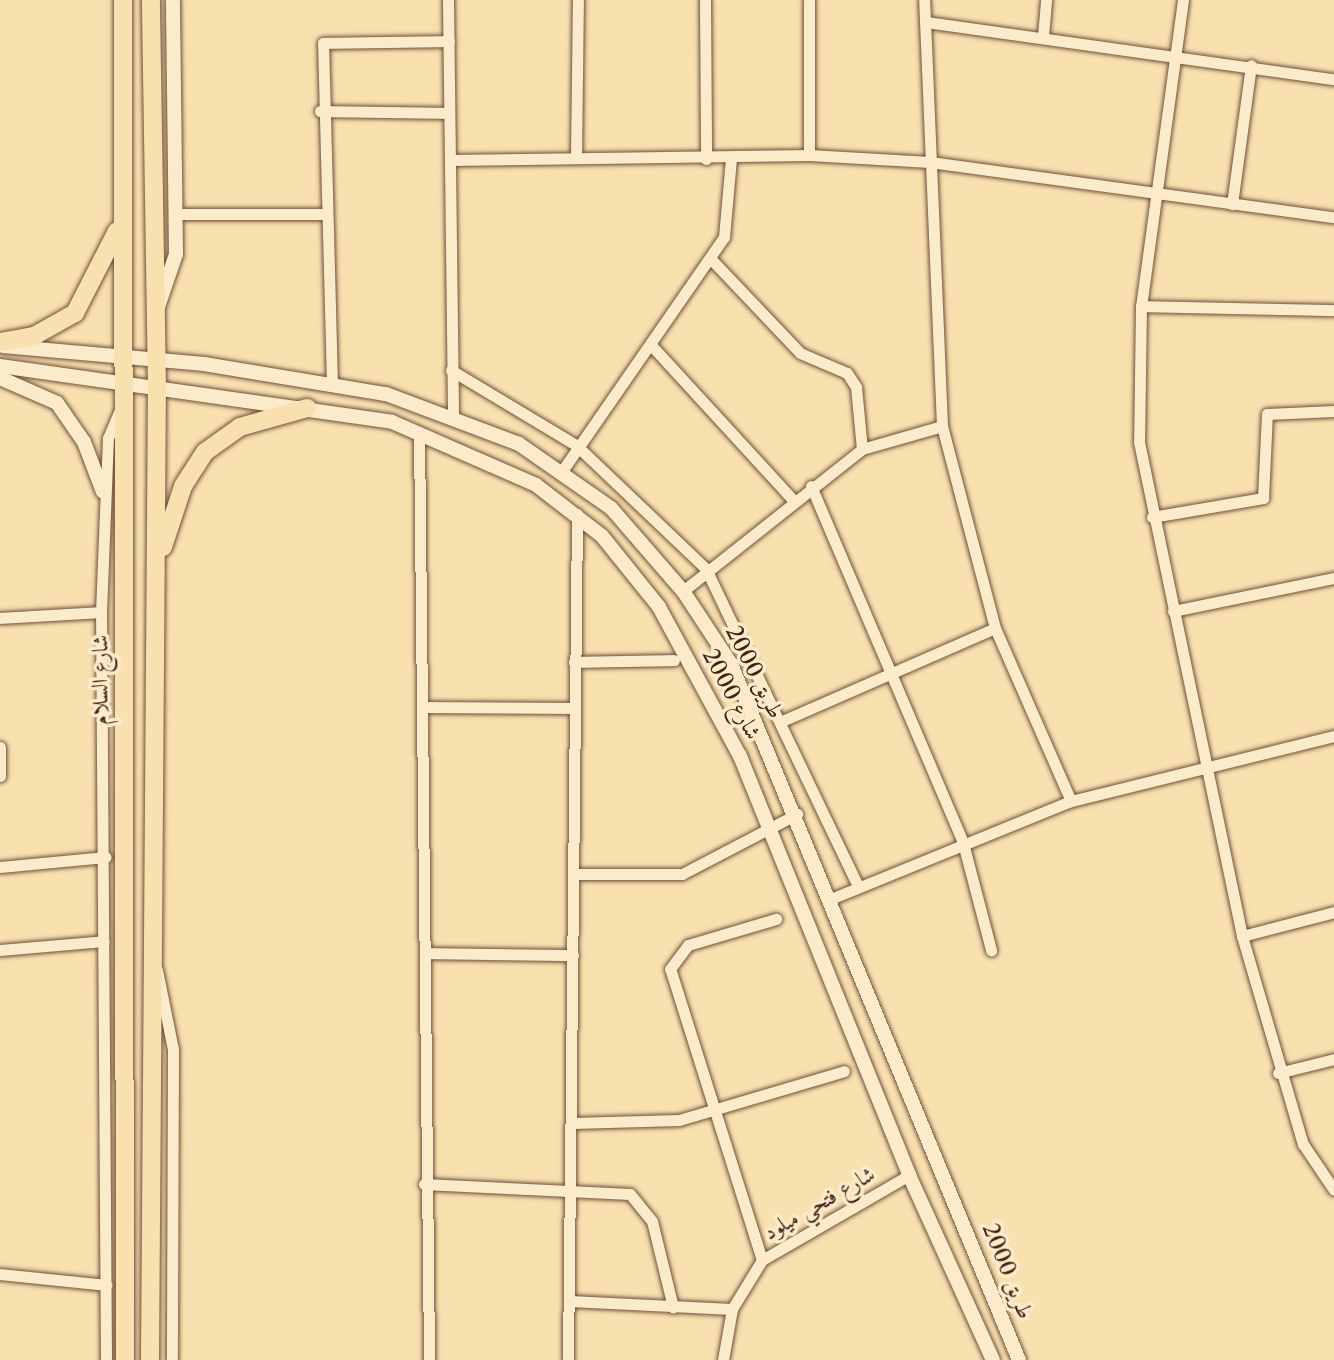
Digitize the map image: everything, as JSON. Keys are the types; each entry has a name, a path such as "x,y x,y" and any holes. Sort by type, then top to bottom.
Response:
{"highway":[{"name":"شارع السلام","path":"123,0 120,221 125,355 125,1360"},
{"path":"150,1360 157,388 151,0"},
{"path":"0,344 34,336 75,313 105,265 120,221"},
{"path":"156,577 192,466 240,427 307,408"}],"street":[{"path":"156,311 173,275 176,214 173,0"},
{"path":"448,0 453,414"},
{"path":"576,157 578,0"},
{"path":"705,0 706,159"},
{"path":"809,0 809,155"},
{"path":"924,0 942,426 995,628 1071,801"},
{"path":"1043,36 1046,0"},
{"path":"1183,0 1141,306 1139,442 1152,517 1242,936 1278,1073 1303,1144 1334,1190"},
{"path":"926,22 1177,53 1334,79"},
{"path":"332,384 320,111 323,43 449,41"},
{"path":"1232,204 1251,65"},
{"path":"320,111 449,113"},
{"path":"451,160 576,157 731,159 809,155 930,162 1334,217"},
{"path":"562,471 576,445 651,345 710,258 728,222 731,159"},
{"path":"176,214 323,214"},
{"path":"710,258 800,353 847,373 856,387 862,449"},
{"path":"1141,306 1334,310"},
{"name":"طريق 2000","path":"0,344 125,355 332,384 453,414 562,471 611,508 683,591 731,664 833,898 1019,1360"},
{"path":"651,345 793,500"},
{"name":"شارع 2000","path":"0,366 307,408 419,432 536,485 577,514 659,607 771,824 909,1175 993,1360"},
{"path":"451,370 576,445 706,569 782,721 857,884"},
{"path":"0,378 57,403 84,442 103,492"},
{"path":"106,1360 106,857 101,612 103,492 108,438 123,404"},
{"path":"1152,517 1263,498 1267,414 1334,411"},
{"path":"683,591 706,569 862,449 942,426"},
{"path":"419,432 425,953 424,1184 430,1358"},
{"path":"811,486 963,843 991,950"},
{"path":"568,1360 577,514"},
{"path":"1173,611 1334,578"},
{"path":"0,618 101,612"},
{"path":"782,721 995,628"},
{"path":"574,662 674,660"},
{"path":"423,707 575,708"},
{"path":"833,898 857,884 1071,801 1334,736"},
{"path":"0,747 0,776"},
{"path":"574,874 682,874 771,824 797,814"},
{"path":"0,867 106,857"},
{"path":"1242,936 1334,912"},
{"path":"762,1260 710,1113 672,963 688,945 776,919"},
{"path":"0,950 104,941"},
{"path":"151,952 173,1049 172,1360"},
{"path":"425,953 573,955"},
{"path":"1278,1073 1334,1059"},
{"path":"572,1123 639,1126 710,1113 844,1071"},
{"name":"شارع فتحي ميلود","path":"723,1360 732,1309 762,1260 909,1175"},
{"path":"424,1184 622,1191 643,1205 673,1307"},
{"path":"954,1269 978,1257"},
{"path":"0,1274 106,1285"},
{"path":"570,1301 732,1309"}]}
